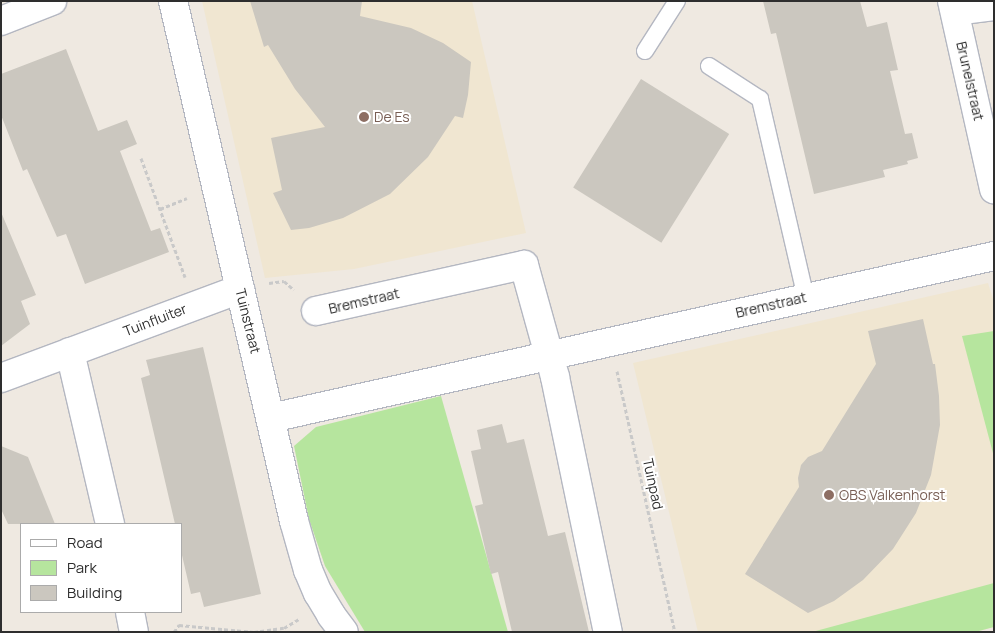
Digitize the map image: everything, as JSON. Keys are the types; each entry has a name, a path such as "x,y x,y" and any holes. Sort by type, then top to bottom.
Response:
{"street":[{"path":"1,21 52,1"},
{"name":"Tuinstraat","path":"173,1 272,418 294,521 308,570 331,615 344,632"},
{"path":"953,7 994,6"},
{"name":"Brunelstraat","path":"953,7 994,189"},
{"name":"Bremstraat","path":"272,418 994,256"},
{"name":"Bremstraat","path":"316,311 524,265 549,356 608,632"},
{"name":"Tuinfluiter","path":"1,378 240,289"},
{"path":"70,352 110,523"},
{"path":"130,613 134,632"}],"lane":[{"path":"646,51 677,1"},
{"path":"709,66 760,99 806,298"}],"path":[{"path":"141,158 187,282"},
{"path":"160,209 190,197"},
{"name":"Bremstraat","path":"240,289 284,281 316,311"},
{"name":"Tuinpad","path":"610,341 675,632"},
{"path":"174,632 179,625 254,632 284,628 300,618"}],"shaded area":[{"name":"De Es","path":"202,1 472,1 526,233 354,269 265,278"},
{"name":"OBS Valkenhorst","path":"988,283 994,302 994,627 975,632 698,632 633,363"}],"green space":[{"path":"994,331 994,457 962,336"},
{"path":"441,396 508,632 365,632 325,566 309,519 294,446 316,427"},
{"path":"994,583 994,627 975,632 812,632"}],"building":[{"path":"250,1 362,1 360,16 411,28 443,43 471,62 468,95 463,118 455,116 428,157 390,194 343,218 309,228 291,230 273,193 282,190 271,138 325,127 295,89 268,45 264,47"},
{"path":"763,1 860,1 867,27 887,22 898,70 890,71 905,134 912,133 918,158 907,161 908,164 883,170 885,177 814,194 776,33 771,34"},
{"path":"66,49 98,131 127,120 137,144 120,151 151,231 160,228 169,252 85,284 66,234 57,237 27,169 23,171 1,115 1,74"},
{"path":"641,79 729,134 661,243 573,188"},
{"path":"1,212 36,295 21,301 30,324 1,346"},
{"path":"923,319 933,364 935,364 939,396 940,425 931,475 916,513 893,549 863,580 834,601 808,613 745,574 799,487 798,478 801,465 808,457 822,451 876,364 868,331"},
{"path":"203,347 261,594 204,607 200,592 191,594 182,555 182,523 175,523 141,378 150,375 146,360"},
{"path":"502,424 507,443 524,439 548,536 565,532 589,632 512,632 498,572 491,574 475,506 483,504 471,451 481,449 477,430"},
{"path":"1,446 28,457 55,523 8,524 1,509"}],"place":[{"name":"De Es","path":"364,117"},
{"name":"OBS Valkenhorst","path":"829,495"}]}
